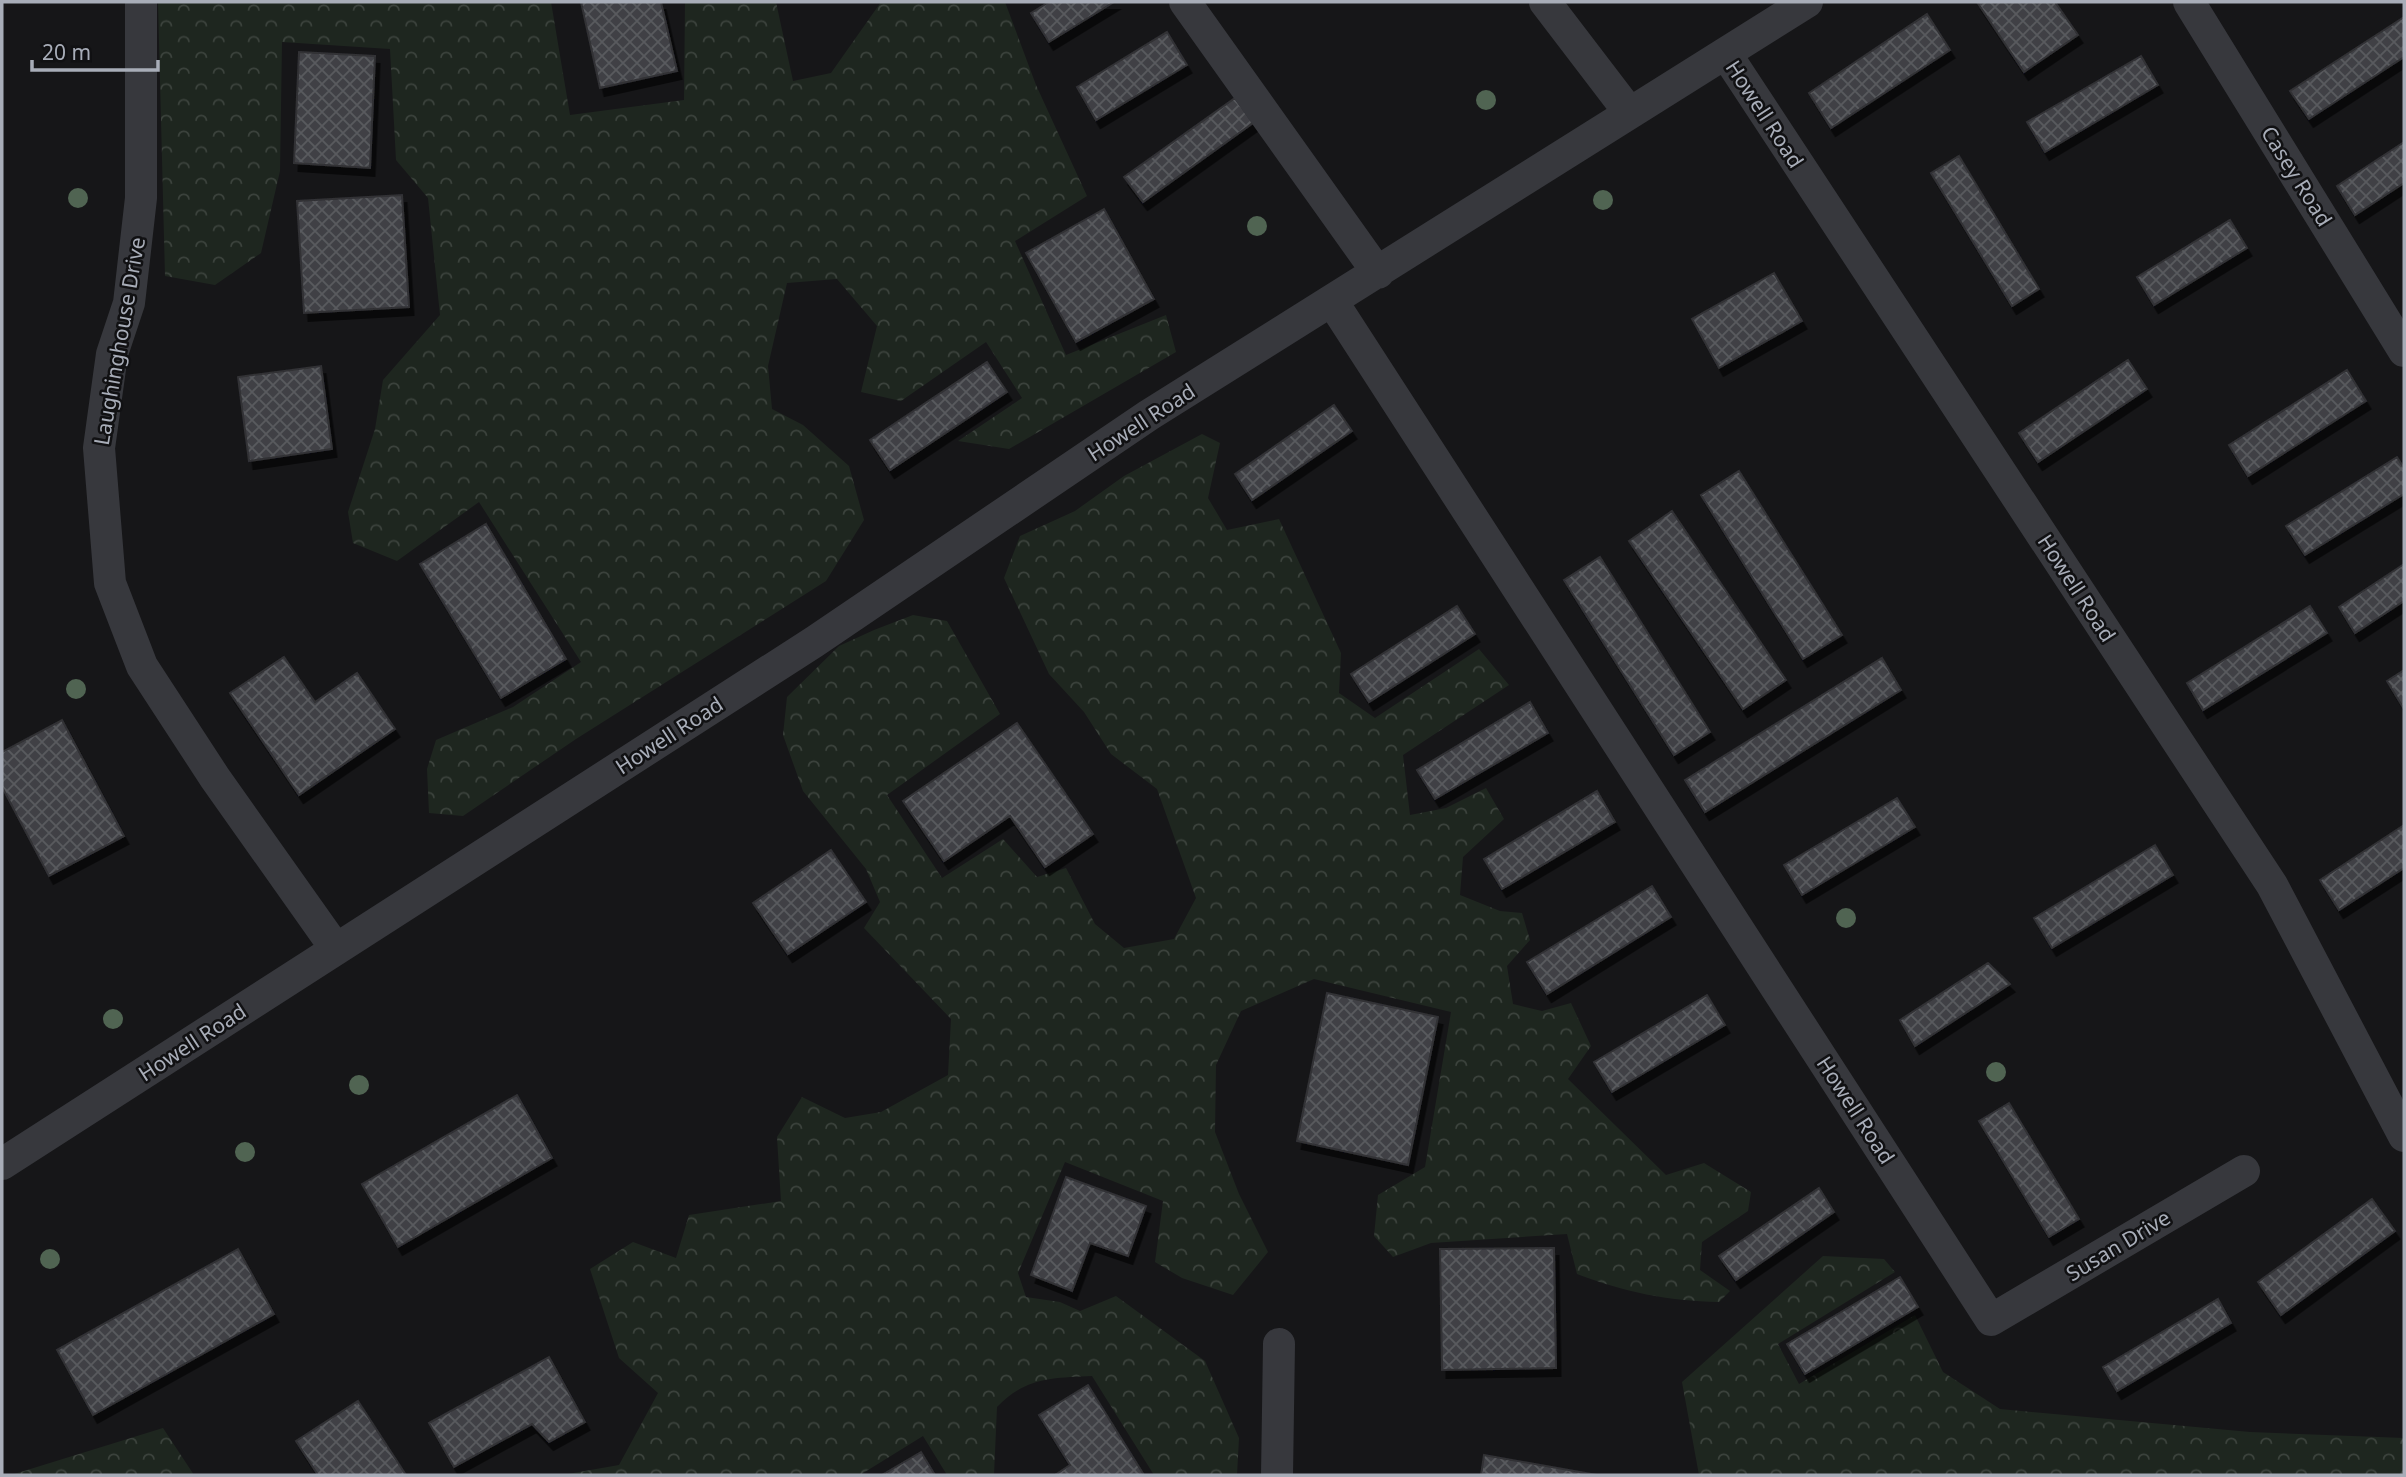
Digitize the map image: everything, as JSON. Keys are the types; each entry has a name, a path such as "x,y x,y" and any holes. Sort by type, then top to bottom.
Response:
{"street":[{"name":"Laughinghouse Drive","path":"141,2 141,198 129,303 112,354 99,448 110,583 142,666 215,778 336,949"},
{"path":"1185,2 1378,273"},
{"path":"1545,2 1629,112"},
{"name":"Howell Road","path":"2,1164 814,642 1149,415 1807,2"},
{"name":"Casey Road","path":"2189,2 2404,351"},
{"name":"Howell Road","path":"1726,54 2273,885 2404,1136"},
{"name":"Howell Road","path":"1332,301 1991,1320"},
{"name":"Susan Drive","path":"1991,1320 2244,1171"},
{"path":"1277,1475 1279,1344"}],"green space":[{"path":"158,2 551,2 570,115 684,100 685,2 776,2 793,81 831,73 881,2 1005,2 1036,85 1087,196 1015,241 1066,355 1166,315 1176,352 1009,449 958,441 1022,398 986,342 901,401 861,392 877,326 837,279 787,283 768,366 772,409 803,425 849,466 864,520 826,581 576,739 463,816 429,813 427,769 436,740 513,707 581,662 479,502 397,561 353,543 348,512 375,429 383,380 440,315 428,198 396,160 390,49 282,42 280,171 261,253 215,285 165,276"},
{"path":"1202,434 1220,443 1208,498 1227,530 1279,519 1341,653 1339,693 1375,718 1479,649 1509,685 1403,755 1410,815 1446,808 1486,788 1504,819 1463,857 1460,895 1500,911 1522,913 1530,940 1507,966 1513,1004 1542,1011 1571,1003 1591,1046 1568,1079 1666,1175 1704,1163 1751,1192 1748,1211 1702,1242 1700,1270 1730,1291 1719,1302 1682,1300 1629,1291 1577,1274 1567,1234 1431,1243 1393,1257 1374,1236 1378,1195 1425,1167 1451,1012 1314,979 1241,1011 1216,1065 1215,1132 1239,1194 1268,1252 1233,1295 1182,1278 1155,1262 1163,1201 1065,1162 1018,1273 1026,1297 1060,1302 1080,1311 1116,1296 1205,1361 1239,1438 1237,1475 1154,1475 1092,1376 1040,1381 1018,1390 997,1407 994,1475 947,1475 923,1436 860,1475 562,1475 619,1465 658,1393 619,1358 590,1269 633,1242 676,1258 689,1215 781,1201 777,1137 802,1097 845,1118 881,1112 948,1075 951,1019 864,928 880,902 866,869 803,791 783,735 787,697 839,646 913,615 947,621 1000,714 887,795 942,878 1003,839 1037,877 1066,868 1095,924 1124,948 1174,939 1196,898 1157,789 1111,754 1084,712 1049,674 1004,578 1020,536 1075,511 1124,476"},
{"path":"1823,1256 1884,1259 1895,1272 1778,1344 1799,1384 1915,1315 1943,1372 2000,1409 2250,1432 2404,1438 2404,1475 1699,1475 1682,1382"},
{"path":"163,1428 194,1475 11,1475"}],"building":[{"path":"581,2 661,2 677,71 600,88"},
{"path":"1049,2 1114,2 1049,42 1031,13"},
{"path":"1977,2 2055,2 2078,35 2024,72"},
{"path":"1927,14 1950,50 1831,128 1809,93"},
{"path":"2404,17 2404,57 2309,119 2290,91"},
{"path":"1167,32 1187,65 1096,120 1077,87"},
{"path":"299,52 375,56 370,168 294,163"},
{"path":"2141,56 2158,85 2045,152 2027,122"},
{"path":"1235,98 1253,123 1143,202 1124,177"},
{"path":"2404,142 2404,183 2355,215 2337,186"},
{"path":"1959,156 2039,289 2012,306 1931,173"},
{"path":"402,195 409,307 304,313 297,201"},
{"path":"1104,209 1154,299 1076,342 1026,253"},
{"path":"2230,220 2247,248 2154,305 2137,277"},
{"path":"1774,273 1802,321 1719,368 1692,319"},
{"path":"2128,360 2147,389 2038,462 2019,433"},
{"path":"987,362 1007,392 890,470 870,440"},
{"path":"321,366 332,449 249,461 238,377"},
{"path":"2347,370 2366,401 2248,476 2229,445"},
{"path":"1334,405 1352,431 1252,500 1235,474"},
{"path":"2397,457 2404,468 2404,494 2305,555 2286,526"},
{"path":"1739,471 1842,635 1803,659 1701,495"},
{"path":"1672,511 1786,680 1743,709 1629,541"},
{"path":"486,524 566,659 501,698 420,564"},
{"path":"1600,557 1710,732 1674,755 1564,580"},
{"path":"2404,564 2404,601 2355,633 2339,607"},
{"path":"1457,606 1475,634 1369,702 1351,674"},
{"path":"2310,606 2327,633 2203,710 2187,683"},
{"path":"284,657 315,702 357,673 395,729 299,795 230,693"},
{"path":"1882,658 1901,690 1705,812 1685,780"},
{"path":"2404,670 2404,709 2387,681"},
{"path":"1530,702 1548,733 1435,799 1417,770"},
{"path":"62,720 124,836 49,876 2,787 2,752"},
{"path":"1017,723 1093,834 1045,867 1010,816 944,861 903,801"},
{"path":"1597,791 1615,822 1502,889 1484,859"},
{"path":"1897,798 1915,827 1802,895 1784,865"},
{"path":"2404,825 2404,868 2339,910 2320,880"},
{"path":"2155,845 2173,875 2052,948 2034,918"},
{"path":"831,850 866,902 788,954 753,903"},
{"path":"1652,886 1671,917 1547,994 1527,962"},
{"path":"1988,963 2010,984 1915,1046 1900,1020"},
{"path":"1327,993 1438,1017 1408,1165 1297,1141"},
{"path":"1707,995 1725,1025 1612,1092 1594,1062"},
{"path":"517,1095 552,1158 398,1247 362,1184"},
{"path":"2009,1103 2079,1219 2049,1237 1979,1121"},
{"path":"1066,1177 1146,1206 1128,1256 1090,1243 1072,1291 1031,1275"},
{"path":"1819,1188 1834,1212 1736,1280 1719,1256"},
{"path":"2372,1199 2395,1231 2281,1315 2258,1282"},
{"path":"1554,1248 1556,1368 1442,1370 1440,1249"},
{"path":"238,1249 274,1314 93,1415 57,1350"},
{"path":"1900,1277 1918,1307 1805,1374 1787,1344"},
{"path":"2218,1299 2231,1323 2117,1391 2103,1367"},
{"path":"549,1357 585,1422 549,1442 532,1424 454,1467 429,1423"},
{"path":"1088,1385 1144,1475 1055,1475 1070,1465 1039,1415"},
{"path":"358,1401 406,1475 318,1475 296,1441"},
{"path":"921,1452 935,1475 882,1475"},
{"path":"1484,1455 1597,1475 1481,1475"}]}
